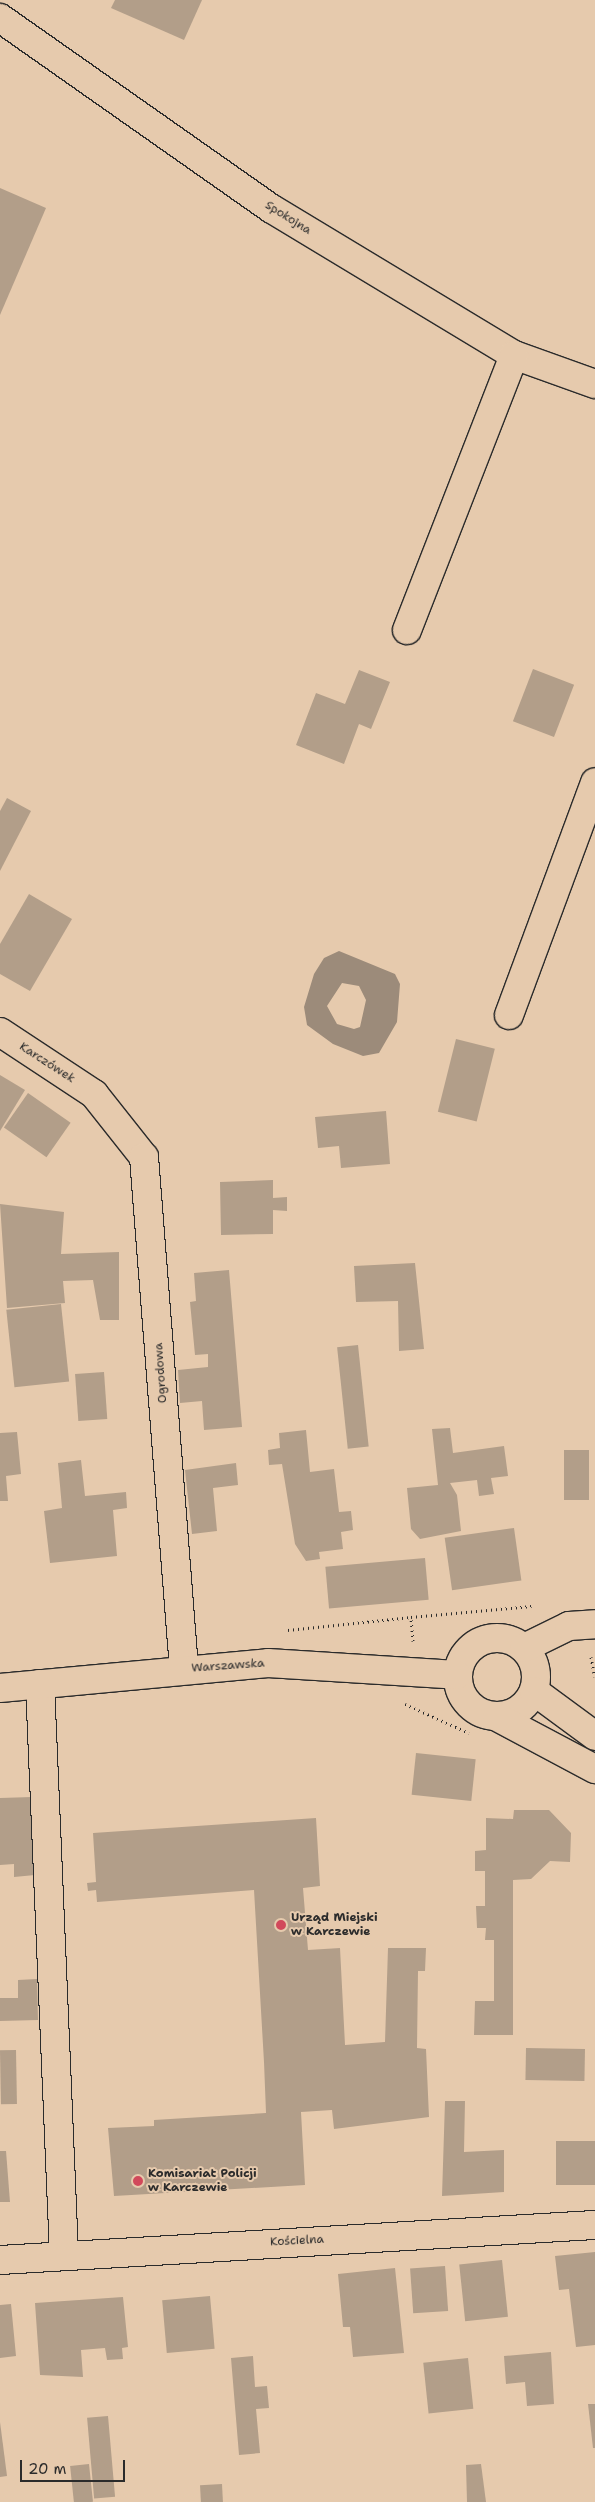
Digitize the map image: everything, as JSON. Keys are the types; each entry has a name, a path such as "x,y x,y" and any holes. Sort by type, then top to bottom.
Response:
{"street":[{"name":"Spokojna","path":"0,18 272,209 514,356 595,384"},
{"path":"407,630 514,356"},
{"path":"509,1015 595,782"},
{"name":"Karczówek","path":"0,1032 94,1094"},
{"name":"Ogrodowa","path":"94,1094 144,1157 184,1670"},
{"path":"524,1648 569,1626 595,1624"},
{"path":"497,1717 525,1705 534,1691 535,1668 524,1648 496,1638 482,1641 465,1655 457,1675 461,1694 473,1709 497,1717 595,1769"},
{"name":"Warszawska","path":"0,1688 184,1670 318,1663 457,1675"},
{"path":"40,1684 64,2255"},
{"path":"534,1691 595,1736"},
{"name":"Kościelna","path":"0,2260 595,2224"}],"path":[{"path":"413,1644 411,1617 544,1605"}],"shaded area":[{"path":"339,951 395,974 400,984 397,1022 379,1053 363,1056 333,1044 307,1025 304,1007 314,974 324,958","holes":["342,983 359,986 366,1000 360,1027 354,1029 337,1024 327,1006"]}],"building":[{"path":"115,0 202,0 184,40 111,8"},
{"path":"0,188 46,208 0,315"},
{"path":"533,669 574,685 554,737 513,721"},
{"path":"359,670 390,682 371,729 359,724 344,764 296,745 316,693 345,704"},
{"path":"7,798 31,811 0,871 0,811"},
{"path":"29,894 72,919 30,991 0,974 0,944"},
{"path":"456,1039 495,1049 477,1121 438,1112"},
{"path":"0,1075 25,1090 0,1131"},
{"path":"28,1093 71,1123 47,1157 4,1127"},
{"path":"386,1111 390,1164 341,1168 339,1146 318,1148 315,1117"},
{"path":"273,1180 273,1198 287,1197 287,1211 273,1210 273,1234 221,1235 220,1182"},
{"path":"0,1204 64,1212 61,1254 119,1252 119,1320 100,1320 93,1280 63,1281 65,1303 7,1308"},
{"path":"415,1263 424,1349 399,1351 398,1301 356,1302 354,1266"},
{"path":"229,1270 242,1427 204,1430 202,1401 180,1403 178,1370 208,1367 208,1354 195,1355 190,1302 196,1301 194,1273"},
{"path":"61,1304 69,1382 14,1387 6,1310"},
{"path":"358,1345 369,1446 348,1449 337,1347"},
{"path":"104,1372 107,1419 78,1421 75,1374"},
{"path":"450,1428 453,1453 504,1446 508,1476 491,1478 494,1494 479,1496 477,1480 450,1483 457,1495 461,1531 420,1539 411,1529 407,1488 438,1485 432,1429"},
{"path":"306,1430 310,1472 334,1469 339,1512 351,1511 353,1530 341,1532 343,1549 319,1552 320,1559 306,1561 295,1544 282,1464 269,1465 268,1450 280,1448 279,1433"},
{"path":"17,1432 21,1474 6,1476 8,1501 0,1501 0,1433"},
{"path":"564,1450 589,1450 589,1500 564,1500"},
{"path":"81,1460 85,1496 126,1492 127,1508 113,1510 117,1556 50,1563 44,1511 62,1508 58,1463"},
{"path":"236,1463 238,1485 213,1488 217,1531 192,1534 185,1470"},
{"path":"514,1528 521,1580 452,1590 445,1538"},
{"path":"425,1558 429,1600 329,1609 325,1567"},
{"path":"416,1753 476,1759 471,1801 412,1795"},
{"path":"32,1797 35,1875 14,1877 14,1864 0,1865 0,1798"},
{"path":"514,1810 549,1810 571,1833 570,1862 550,1861 531,1879 513,1880 513,2035 474,2035 475,2001 494,2001 494,1940 485,1940 486,1928 477,1928 476,1906 485,1906 485,1871 475,1871 475,1851 486,1850 486,1818 513,1819"},
{"path":"316,1818 320,1886 303,1888 308,1950 340,1948 345,2045 385,2042 388,1948 426,1948 425,1971 418,1971 417,2048 426,2049 429,2117 334,2129 332,2110 301,2112 305,2185 114,2196 108,2128 154,2126 154,2120 266,2113 264,2062 254,1890 97,1902 96,1890 88,1891 87,1883 96,1882 93,1833"},
{"path":"37,1979 38,2020 0,2021 0,1998 18,1998 18,1980"},
{"path":"526,2048 585,2049 584,2081 525,2080"},
{"path":"0,2050 16,2050 17,2104 1,2104"},
{"path":"445,2101 465,2101 464,2152 504,2150 504,2192 442,2196"},
{"path":"556,2141 595,2141 595,2185 556,2185"},
{"path":"0,2151 6,2151 10,2202 0,2202"},
{"path":"595,2252 595,2345 576,2347 569,2289 559,2290 555,2256"},
{"path":"502,2260 508,2317 465,2321 459,2264"},
{"path":"445,2266 448,2311 413,2313 410,2268"},
{"path":"395,2268 404,2353 353,2357 350,2327 343,2327 338,2274"},
{"path":"210,2296 215,2349 167,2353 162,2300"},
{"path":"123,2297 128,2347 122,2348 123,2359 107,2360 105,2348 81,2350 83,2377 40,2375 35,2303"},
{"path":"11,2304 16,2356 0,2358 0,2305"},
{"path":"551,2352 554,2404 527,2406 525,2382 506,2384 504,2356"},
{"path":"253,2356 255,2387 267,2386 269,2408 256,2409 260,2453 239,2455 231,2358"},
{"path":"468,2358 473,2409 429,2413 423,2363"},
{"path":"588,2404 595,2404 595,2448 593,2448"},
{"path":"108,2416 115,2497 94,2499 87,2418"},
{"path":"0,2422 7,2476 0,2477"},
{"path":"89,2464 93,2502 74,2502 70,2466"},
{"path":"481,2464 486,2502 467,2502 466,2465"},
{"path":"222,2484 223,2502 201,2502 200,2485"}],"place":[{"name":"Urząd Miejski w Karczewie","path":"281,1925"},
{"name":"Komisariat Policji w Karczewie","path":"138,2181"}]}
